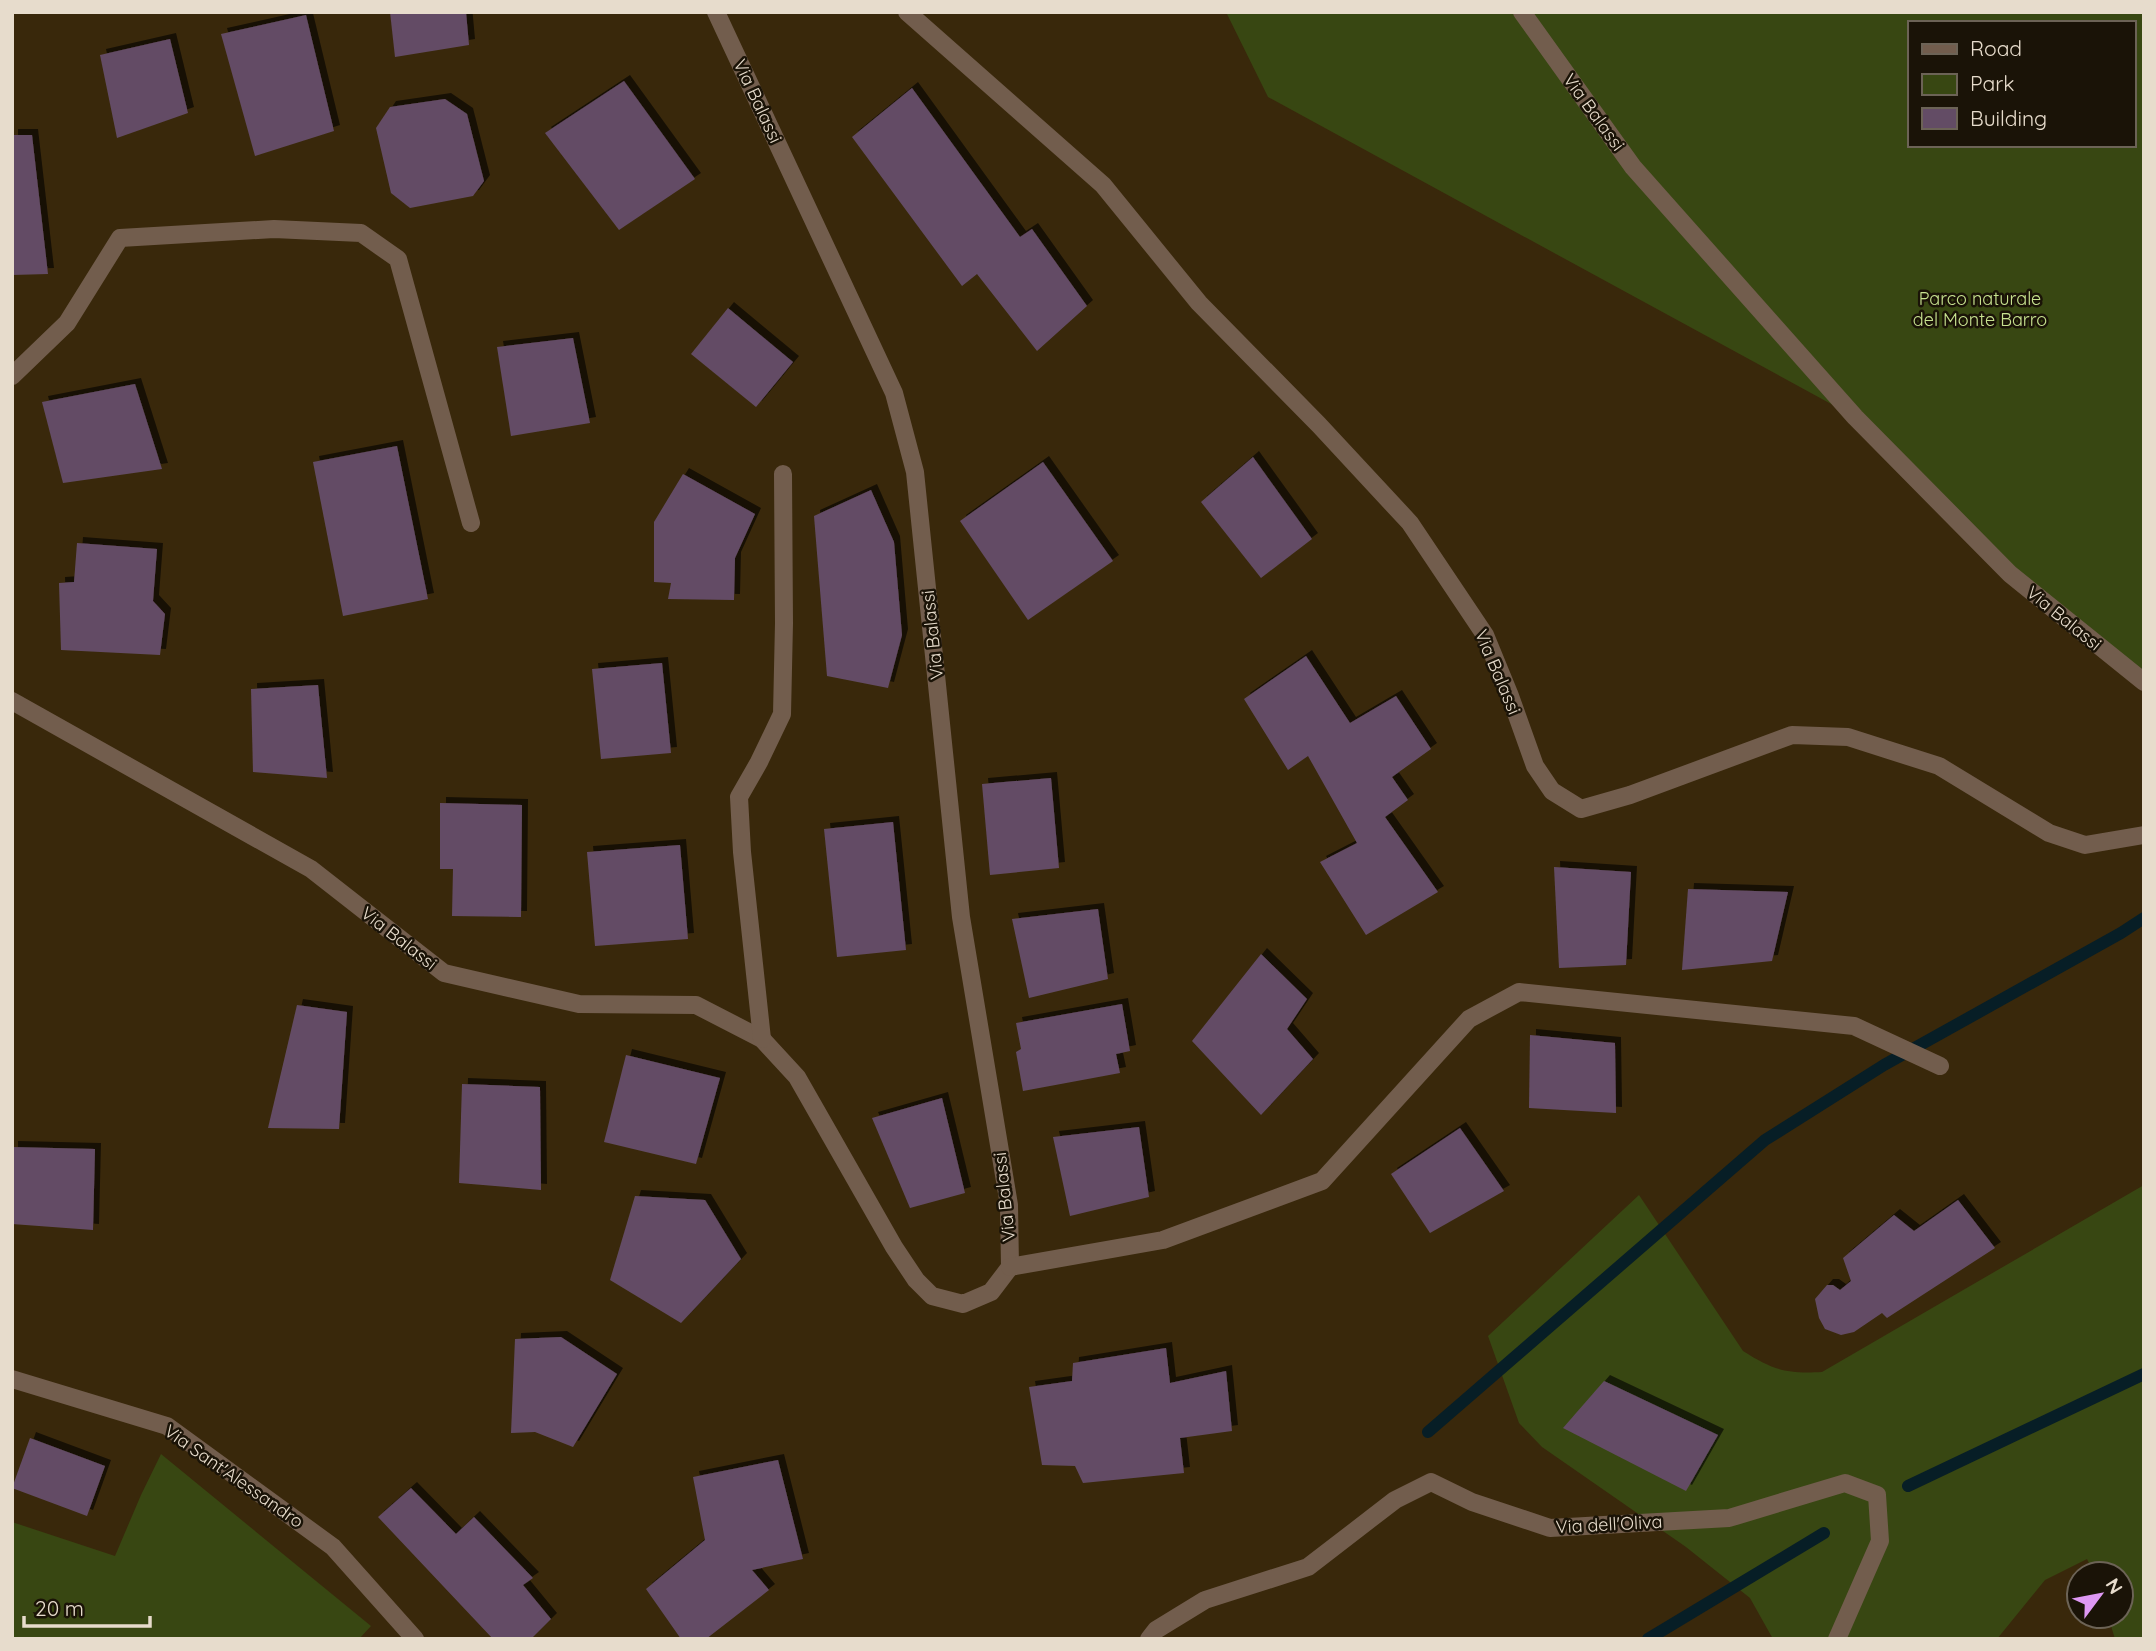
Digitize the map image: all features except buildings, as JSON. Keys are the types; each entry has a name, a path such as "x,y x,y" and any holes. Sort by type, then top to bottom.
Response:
{"street":[{"name":"Via Balassi","path":"12,701 311,869 444,974 579,1004 696,1005 762,1039 797,1077 915,1280 932,1296 962,1304 991,1292 1010,1267 1009,1205 961,917 915,472 894,393 716,12"},
{"name":"Via Balassi","path":"907,12 1102,185 1199,303 1319,425 1410,523 1485,635 1535,766 1552,790 1581,808 1630,795 1793,735 1848,737 1939,766 2049,833 2085,845 2144,835"},
{"name":"Via Balassi","path":"1522,12 1633,167 1855,417 2010,574 2144,682"},
{"path":"12,376 67,323 120,238 274,229 361,233 398,259 471,523"},
{"path":"762,1039 742,852 739,797 782,713 783,474"},
{"path":"1010,1267 1163,1240 1322,1181 1469,1019 1520,992 1854,1026 1940,1066"},
{"name":"Via Sant'Alessandro","path":"12,1378 167,1426 333,1547 415,1639"},
{"name":"Via dell'Oliva","path":"1149,1639 1156,1630 1205,1600 1308,1567 1395,1500 1431,1482 1472,1502 1550,1528 1729,1518 1844,1482 1877,1495 1880,1541 1837,1639"}],"green space":[{"name":"Parco naturale del Monte Barro","path":"1226,12 2144,12 2144,682 2010,574 1855,417 1268,97"},
{"path":"2144,1185 2144,1639 2115,1639 2112,1630 2135,1630 2135,1560 2087,1559 2065,1560 2065,1570 2045,1580 1997,1639 1773,1639 1750,1598 1686,1547 1542,1447 1519,1423 1488,1336 1639,1195 1743,1351 1780,1369 1822,1372"},
{"path":"161,1454 371,1626 359,1639 12,1639 12,1522 115,1556"}],"waterway":[{"path":"1428,1432 1765,1140 1884,1065 2144,918"},
{"path":"1908,1486 2144,1374"},
{"path":"1648,1639 1824,1533"}]}
